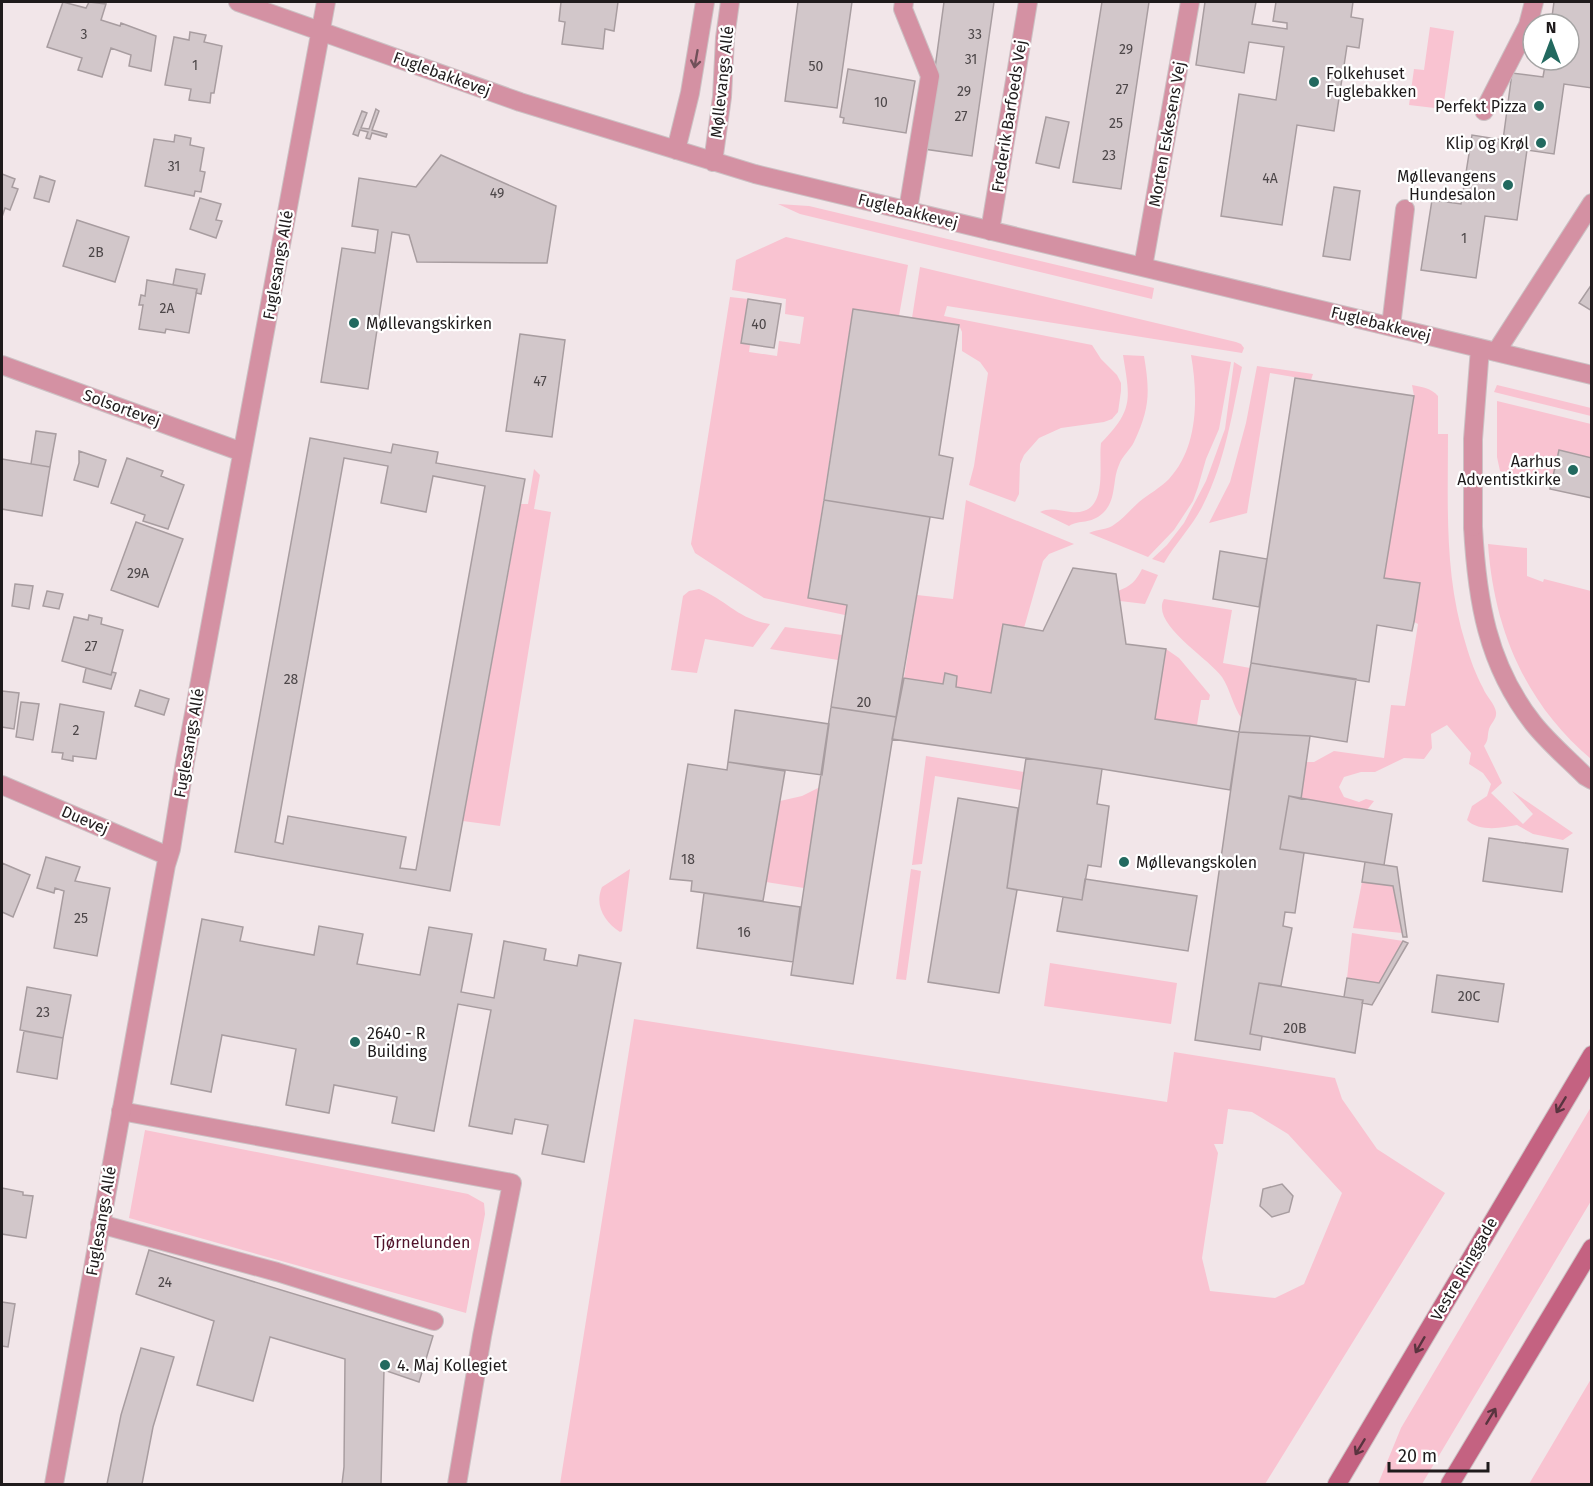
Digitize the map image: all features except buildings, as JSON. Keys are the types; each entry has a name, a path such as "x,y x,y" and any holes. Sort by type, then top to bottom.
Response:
{"main road":[{"name":"Vestre Ringgade","path":"1337,1485 1592,1055"},
{"path":"1450,1485 1592,1248"}],"street":[{"name":"Fuglebakkevej","path":"238,2 321,29 520,102 755,174 1592,375"},
{"name":"Fuglesangs Allé","path":"54,1485 100,1224 326,2"},
{"name":"Møllevangs Allé","path":"676,150 690,93 705,2"},
{"name":"Møllevangs Allé","path":"713,162 723,97 725,38 730,2"},
{"path":"904,2 903,9 930,76 908,210"},
{"name":"Frederik Barfoeds Vej","path":"990,231 1028,2"},
{"name":"Morten Eskesens Vej","path":"1143,267 1190,2"},
{"path":"1484,111 1528,24 1534,2"},
{"path":"1592,203 1488,350 1473,439 1475,568 1480,604 1490,642 1501,673 1518,702 1535,725 1585,776 1592,780"},
{"path":"1391,326 1405,209"},
{"name":"Solsortevej","path":"2,365 242,452"},
{"name":"Duevej","path":"2,785 168,856"},
{"path":"121,1111 512,1183 482,1336 457,1485"},
{"path":"100,1224 277,1272 434,1321"}],"green space":[{"path":"1430,27 1454,31 1443,109 1409,105 1414,69 1424,70"},
{"path":"778,204 809,206 1154,288 1152,299 800,214"},
{"path":"786,237 908,265 899,316 853,309 808,598 847,605 845,615 764,598 695,553 691,544 730,297 748,299 741,343 750,345 749,352 777,356 779,341 800,344 804,317 785,314 786,299 732,290 736,260"},
{"path":"920,267 1236,342 1244,348 1242,353 947,306 944,316 1092,345 1121,383 1118,412 1112,419 1061,428 1039,438 1024,455 1020,464 1019,494 1015,502 969,485 988,373 980,362 962,351 962,332 959,325 912,318"},
{"path":"1123,355 1144,356 1148,390 1143,419 1134,442 1119,465 1107,508 1094,519 1069,526 1040,512 1083,511 1092,506 1097,498 1100,488 1101,443 1119,421 1127,403 1128,393"},
{"path":"1191,355 1231,362 1219,429 1206,459 1193,501 1174,530 1148,557 1089,533 1118,522 1139,502 1166,482 1179,466 1186,452 1194,420 1195,387"},
{"path":"1234,362 1242,367 1227,438 1211,489 1199,512 1164,563 1152,559 1167,545 1184,523 1206,481 1225,429"},
{"path":"1257,366 1313,374 1311,380 1270,373 1247,513 1209,523 1230,482 1246,423"},
{"path":"1412,385 1423,387 1438,396 1438,434 1448,434 1449,541 1454,593 1471,661 1496,712 1484,746 1502,783 1491,793 1523,824 1533,814 1512,791 1573,833 1563,840 1533,834 1517,825 1484,828 1467,820 1472,806 1487,796 1491,784 1483,773 1469,764 1471,753 1447,725 1431,734 1432,748 1424,759 1404,758 1375,772 1361,772 1344,777 1339,787 1344,797 1359,802 1366,799 1374,801 1367,810 1301,799 1306,762 1314,762 1334,751 1384,758 1391,705 1405,706 1418,624 1414,622 1419,583 1384,578 1414,396"},
{"path":"1497,385 1591,408 1591,416 1494,392"},
{"path":"1497,401 1591,424 1591,458 1559,450 1552,482 1500,471 1497,457"},
{"path":"534,469 540,475 534,509 551,512 500,826 463,821 521,504 528,504"},
{"path":"966,500 1074,544 1049,554 1043,561 1024,628 1003,624 991,693 956,687 957,676 945,673 943,684 904,678 917,595 953,599"},
{"path":"1488,544 1527,548 1527,576 1543,582 1544,579 1591,591 1591,759 1548,714 1531,689 1517,662 1497,606"},
{"path":"1142,569 1158,575 1145,604 1120,601 1118,591 1133,583"},
{"path":"699,589 740,614 770,624 753,647 705,639 697,673 671,670 683,596 689,591"},
{"path":"1164,599 1232,610 1223,663 1250,668 1242,719 1222,677 1173,630 1165,619 1162,609"},
{"path":"785,627 842,635 838,660 770,649"},
{"path":"1166,649 1179,658 1210,695 1209,700 1201,700 1197,725 1155,719"},
{"path":"926,756 1024,772 1021,790 935,776 922,864 912,865"},
{"path":"820,787 804,888 766,882 780,801 802,796"},
{"path":"630,869 622,931 620,932 602,913 600,894 602,887"},
{"path":"911,869 921,871 906,980 896,979"},
{"path":"1362,882 1393,886 1402,933 1353,928"},
{"path":"1352,933 1403,941 1379,983 1347,978"},
{"path":"1050,963 1177,983 1171,1024 1044,1006"},
{"path":"634,1019 1167,1102 1174,1052 1335,1078 1342,1099 1377,1149 1445,1193 1265,1484 560,1484","holes":["1228,1109 1252,1112 1288,1134 1342,1193 1304,1284 1275,1298 1210,1291 1202,1258 1218,1153 1214,1144 1223,1144"]},
{"path":"1591,1107 1591,1201 1422,1484 1378,1484 1401,1428"},
{"name":"Tjørnelunden","path":"145,1130 468,1194 484,1203 485,1214 466,1313 129,1218"},
{"path":"1591,1379 1591,1484 1529,1484"}],"place":[{"name":"Folkehuset Fuglebakken","path":"1314,82"},
{"name":"Perfekt Pizza","path":"1539,106"},
{"name":"Klip og Krøl","path":"1541,143"},
{"name":"Møllevangens Hundesalon","path":"1508,185"},
{"name":"Møllevangskirken","path":"354,323"},
{"name":"Aarhus Adventistkirke","path":"1573,470"},
{"name":"Møllevangskolen","path":"1124,862"},
{"name":"2640 - R Building","path":"355,1042"},
{"name":"4. Maj Kollegiet","path":"385,1365"}]}
